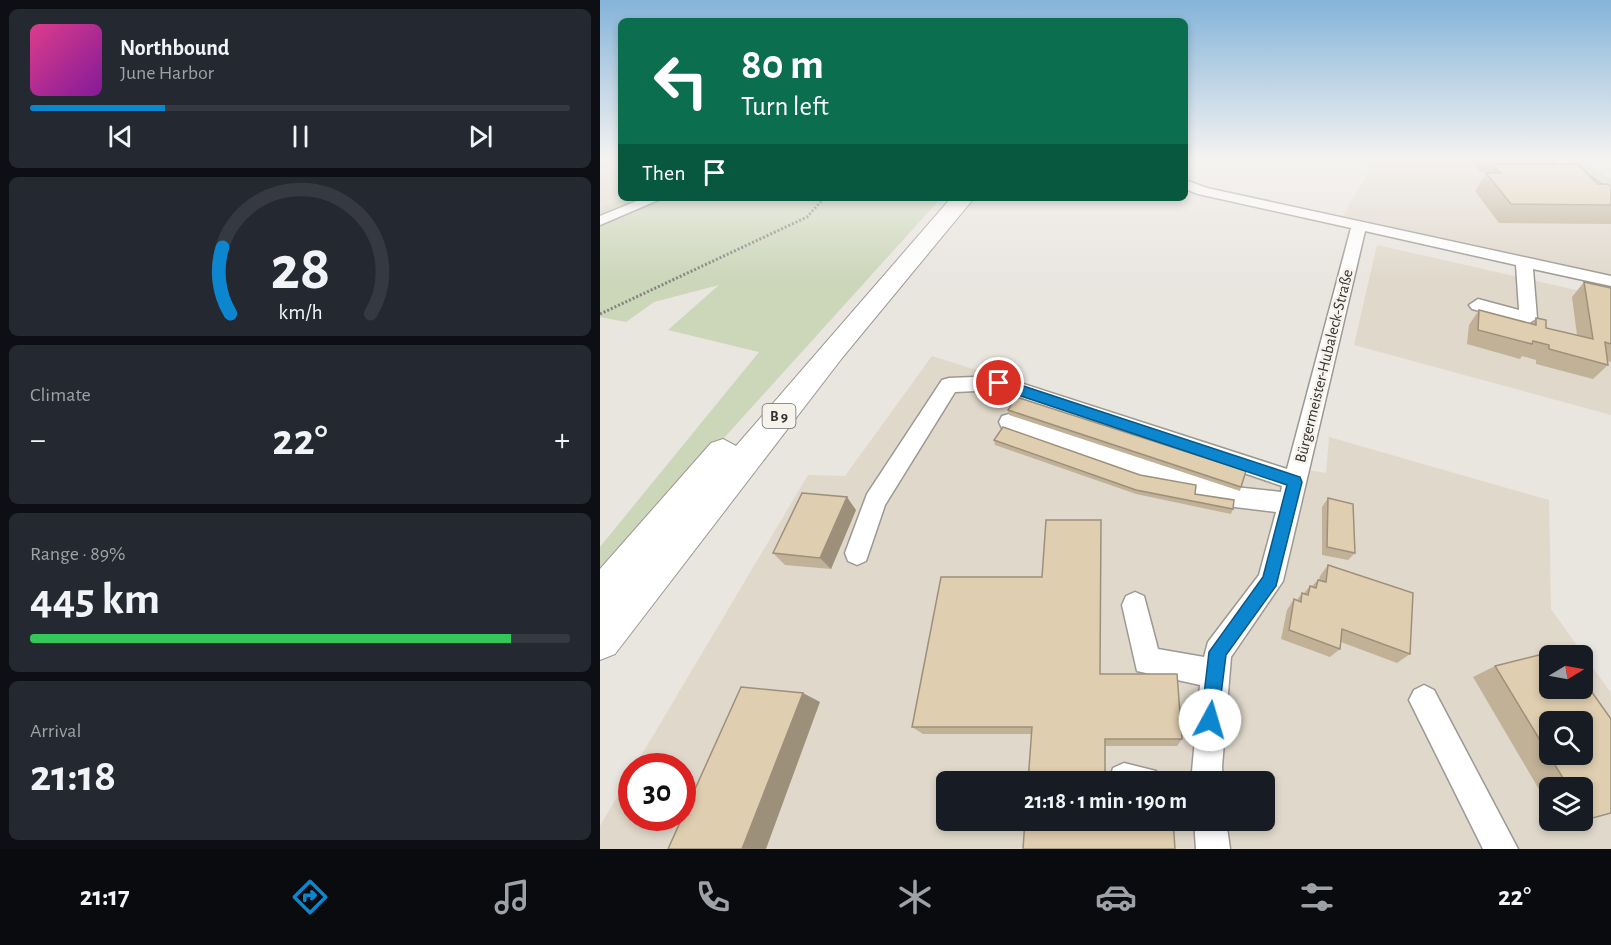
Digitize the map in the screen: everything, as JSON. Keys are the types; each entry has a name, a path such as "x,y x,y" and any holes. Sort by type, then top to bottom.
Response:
{"highway":[{"name":"B 9","path":"600,598 815,343 941,201"},
{"name":"B 9","path":"600,639 832,351 960,201"}],"street":[{"path":"1243,200 1611,281"},
{"path":"600,221 649,201"},
{"name":"Bürgermeister-Hubaleck-Straße","path":"1206,771 1218,652 1270,581 1359,225"},
{"path":"1478,305 1528,318 1524,262"},
{"path":"857,553 875,501 949,385 999,383 1292,492"},
{"path":"1009,422 1235,497 1292,492"},
{"path":"1135,604 1147,661 1215,673"},
{"path":"1424,700 1501,849"},
{"path":"1211,831 1213,849"}],"path":[{"path":"600,314 807,217 821,201"}],"shaded area":[{"path":"600,200 618,200 618,200 600,208"},
{"path":"1352,200 1610,200 1611,276 1343,216"},
{"path":"1377,245 1611,298 1611,415 1354,345"},
{"path":"932,356 1276,465 1326,473 1329,437 1549,500 1551,609 1577,645 1539,645 1539,699 1593,699 1593,668 1611,693 1611,849 600,849 600,826 618,795 618,831 696,831 696,753 643,753 808,475 845,476"}],"green space":[{"path":"618,200 938,201 600,575 600,547 759,352 668,330 719,285 654,302 626,322 600,317 600,208"}],"building":[{"path":"1507,200 1611,200 1611,205 1511,204"},
{"path":"1584,282 1611,288 1611,344 1605,342 1608,365 1549,349 1549,345 1533,341 1532,344 1478,330 1479,310 1536,325 1536,318 1546,320 1546,328 1593,339"},
{"path":"1016,397 1246,471 1241,487 1008,410"},
{"path":"1003,427 1140,475 1196,485 1195,494 1234,500 1233,509 1136,490 994,440"},
{"path":"802,493 847,497 820,558 773,553"},
{"path":"1328,498 1353,504 1355,553 1327,547"},
{"path":"1046,520 1101,520 1100,674 1177,674 1182,739 1105,739 1105,771 1029,771 1032,727 912,727 941,577 1042,577"},
{"path":"1328,565 1413,593 1410,654 1342,629 1340,649 1289,630 1294,599 1301,602 1302,593 1308,595 1310,586 1316,588 1318,580 1326,582"},
{"path":"1539,655 1539,699 1593,699 1593,694 1611,719 1611,813 1593,818 1593,777 1562,777 1555,765 1593,765 1593,711 1539,711 1539,739 1495,666"},
{"path":"741,687 803,693 742,849 668,849 676,831 696,831 696,787"},
{"path":"1024,831 1174,831 1175,849 1023,849"}],"route":[{"path":"999,383 1295,482 1270,581 1218,652 1210,720"}]}
